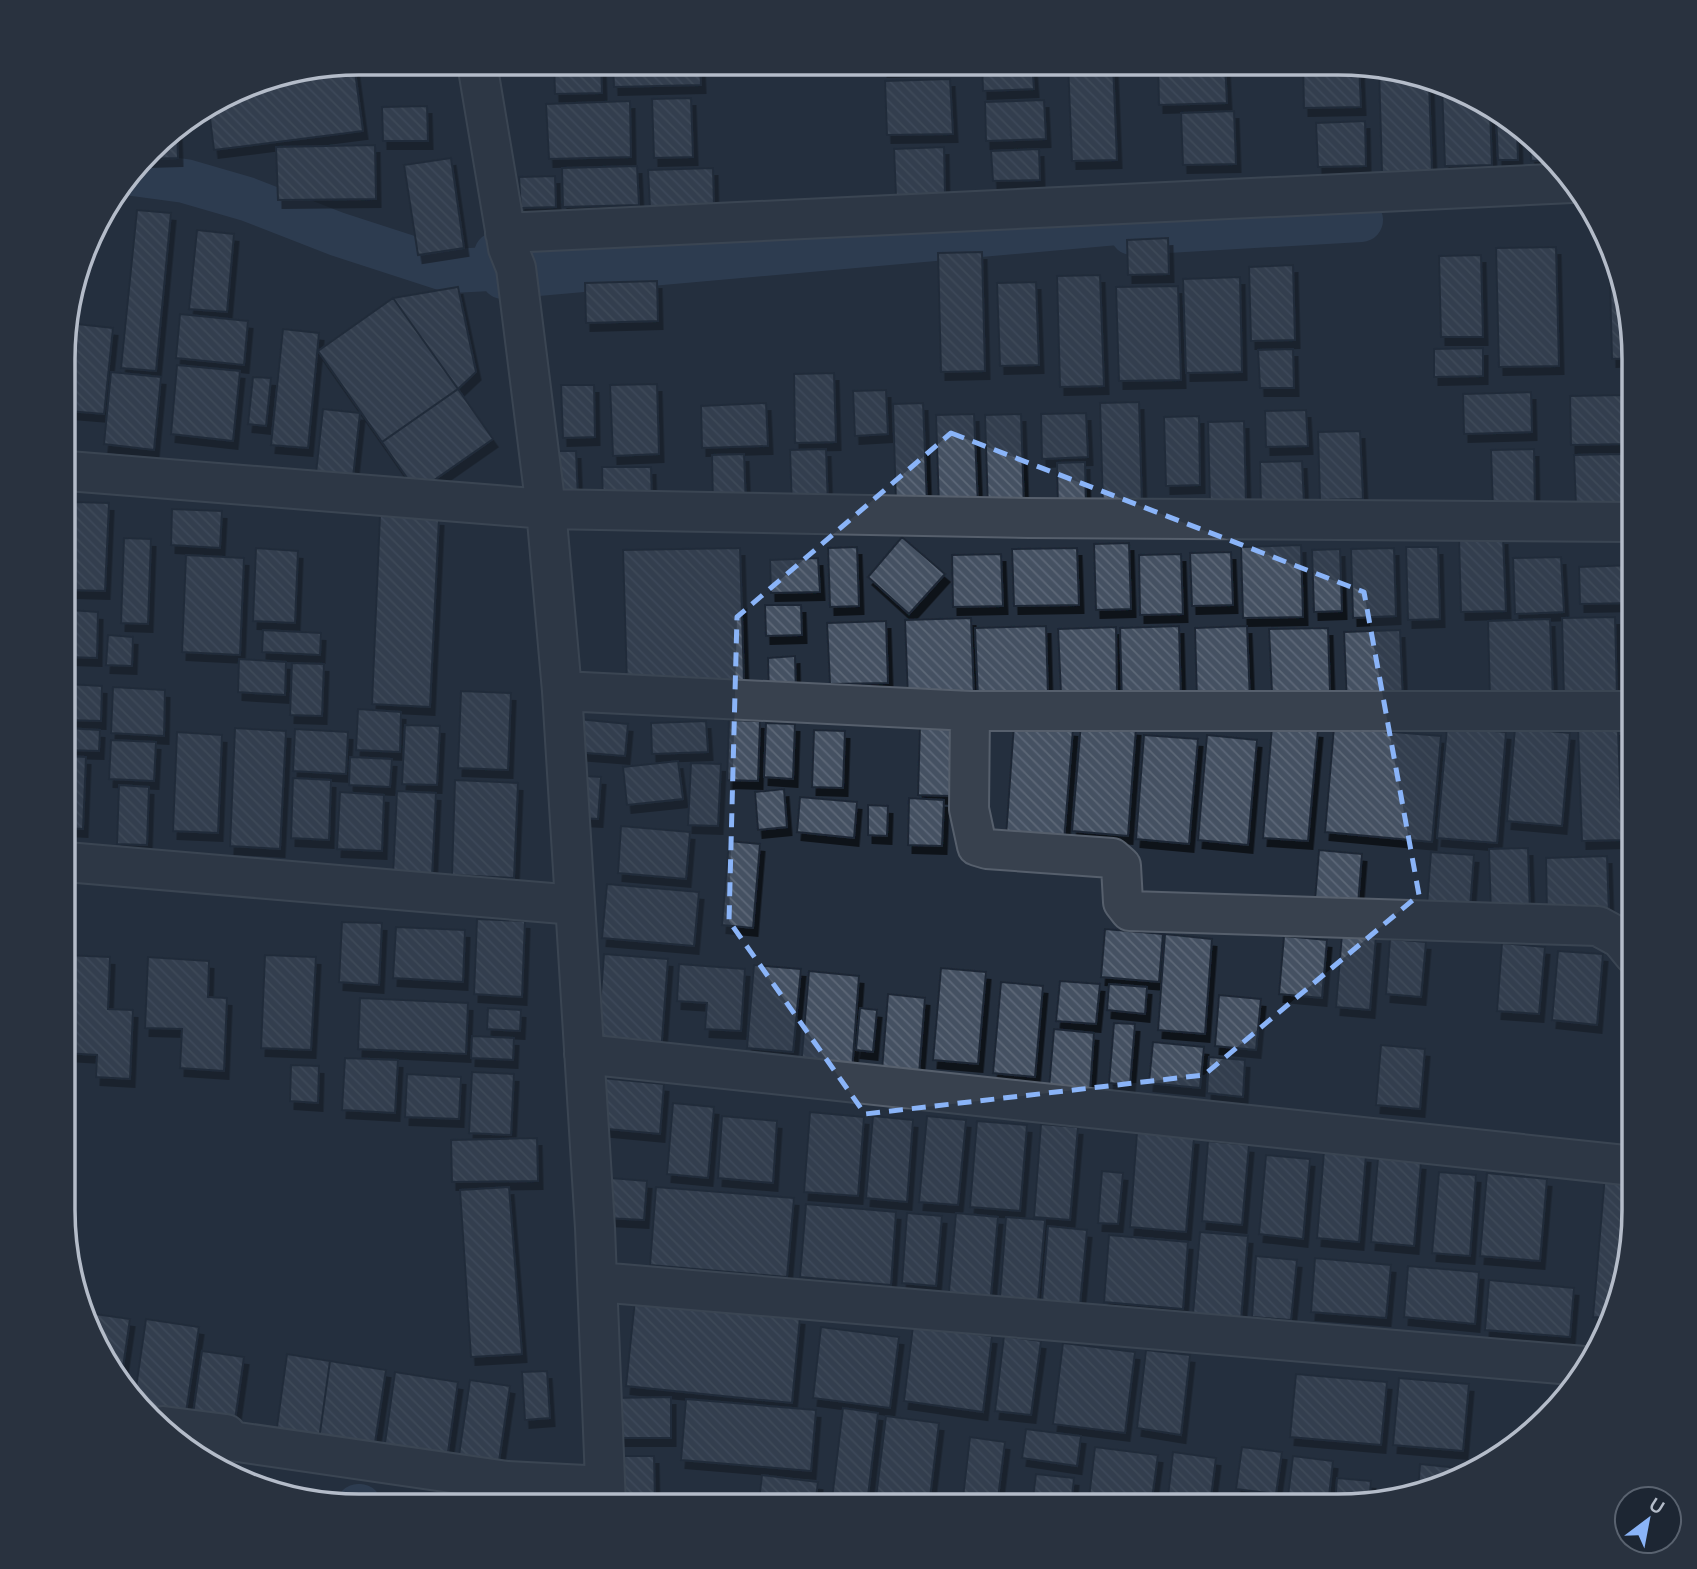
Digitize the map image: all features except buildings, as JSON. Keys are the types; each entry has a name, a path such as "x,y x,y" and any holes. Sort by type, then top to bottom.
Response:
{"street":[{"path":"479,75 509,250 546,509 562,691 598,1282 606,1494"},
{"path":"509,250 1561,184"},
{"path":"75,472 546,509 1043,518 1622,522"},
{"path":"562,691 970,711 1622,711"},
{"path":"970,711 970,808 977,846 1111,858 1121,866 1123,902 1130,911 1598,926 1622,940"},
{"path":"75,863 575,905"},
{"path":"584,1054 1622,1165"},
{"path":"598,1282 1576,1365"},
{"path":"178,1428 226,1434 231,1441 593,1494"}],"highlighted area":[{"path":"951,433 1364,592 1419,895 1204,1075 865,1114 729,921 737,617"}],"waterway":[{"path":"143,175 185,181 247,199 337,234 451,271 528,267"},
{"path":"496,254 503,277 1162,219"},
{"path":"1132,233 1361,220"}]}
